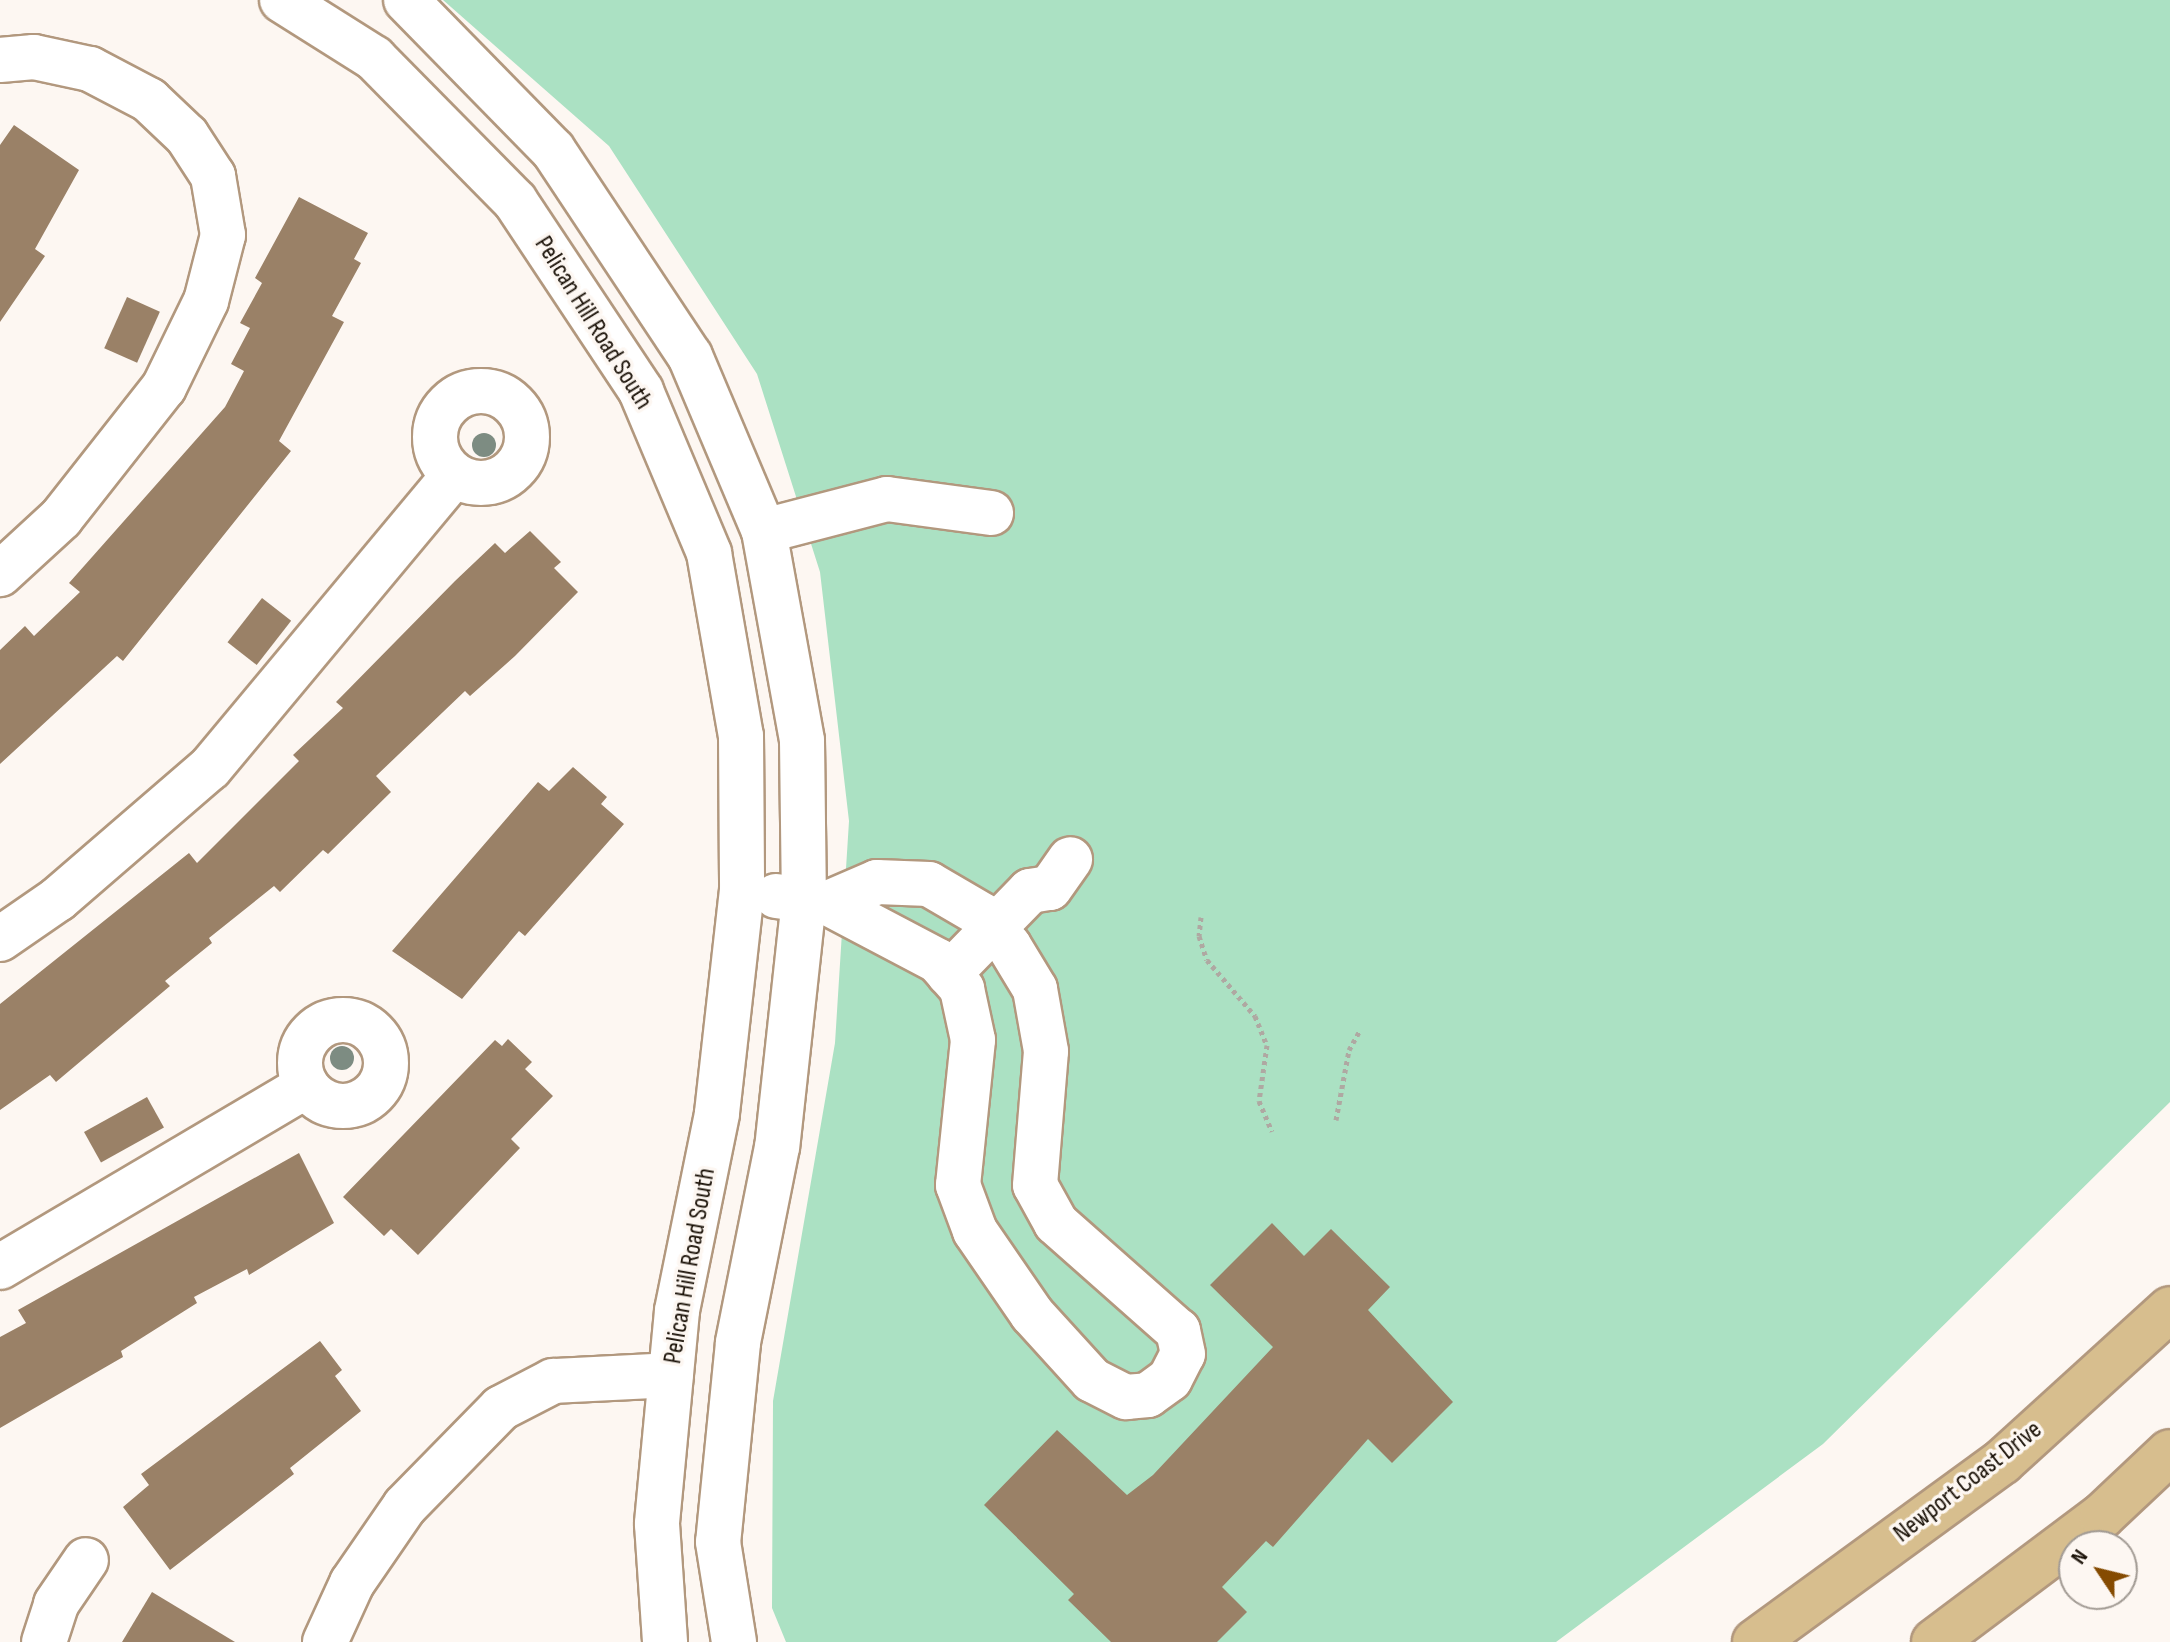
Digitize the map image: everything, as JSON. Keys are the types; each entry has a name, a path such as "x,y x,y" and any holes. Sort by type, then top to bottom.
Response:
{"main road":[{"name":"Newport Coast Drive","path":"1755,1642 2002,1462 2170,1309"},
{"path":"1934,1642 2102,1516 2170,1452"}],"street":[{"name":"Pelican Hill Road South","path":"282,0 374,58 515,201 641,391 709,553 741,736 742,890 717,1114 677,1311 657,1524 665,1642"},
{"path":"406,0 553,150 690,356 764,531 802,741 816,901 777,1147 738,1343 718,1542 734,1642"},
{"path":"0,60 34,57 90,69 149,100 187,136 213,176 223,235 206,301 164,387 61,518 0,574"},
{"path":"0,939 58,899 210,768 454,475"},
{"path":"764,531 887,499 991,513"},
{"path":"949,974 1030,891 1050,888 1056,854"},
{"path":"742,890 816,901 938,961 962,989 973,1040 958,1185 975,1231 1032,1314 1092,1380 1126,1397 1148,1395 1170,1379 1183,1354 1178,1331 1056,1223 1035,1185 1046,1051 1035,989 994,928 929,884 877,882 816,901"},
{"path":"0,1267 306,1086"},
{"path":"325,1642 352,1583 405,1506 501,1408 553,1381 671,1375"},
{"path":"44,1642 56,1604 86,1560"}],"path":[{"path":"1201,917 1199,936 1207,960 1255,1016 1267,1045 1259,1101 1272,1131"},
{"path":"1336,1120 1349,1050 1359,1032"}],"green space":[{"path":"443,0 2170,0 2170,1102 1823,1444 1556,1642 786,1642 772,1608 773,1401 835,1043 849,821 820,572 757,374 609,146"}],"building":[{"path":"14,125 79,170 35,249 45,256 0,322 0,145"},
{"path":"299,197 368,233 354,259 361,263 332,316 344,322 279,441 291,451 123,661 117,656 0,764 0,650 25,626 34,636 80,592 69,583 225,407 244,371 231,364 250,328 240,323 262,283 255,278"},
{"path":"127,297 160,312 137,363 104,348"},
{"path":"530,531 561,562 554,568 578,592 515,656 470,696 465,691 376,776 391,792 328,854 323,850 280,892 274,886 209,938 212,943 165,981 170,986 56,1082 50,1075 0,1110 0,1004 189,853 197,863 299,761 293,755 343,708 336,702 455,581 495,543 505,553"},
{"path":"262,598 291,621 257,665 228,642"},
{"path":"573,767 607,797 601,804 624,824 525,936 519,931 462,999 392,951 538,782 549,791"},
{"path":"508,1039 532,1062 525,1069 553,1096 511,1139 520,1148 418,1255 391,1229 384,1236 343,1197 495,1040 502,1046"},
{"path":"147,1097 164,1128 101,1163 84,1132"},
{"path":"299,1153 334,1223 249,1275 247,1269 194,1297 197,1303 121,1351 123,1357 0,1428 0,1337 26,1323 18,1310"},
{"path":"1272,1223 1304,1256 1331,1229 1390,1287 1368,1310 1453,1402 1392,1463 1368,1439 1273,1547 1266,1541 1222,1587 1247,1612 1217,1642 1111,1642 1068,1600 1074,1594 984,1505 1057,1430 1127,1495 1153,1475 1273,1347 1210,1285"},
{"path":"320,1341 342,1370 335,1376 361,1411 290,1468 294,1474 170,1570 123,1507 149,1485 141,1474"},
{"path":"152,1592 235,1642 122,1642"}]}
